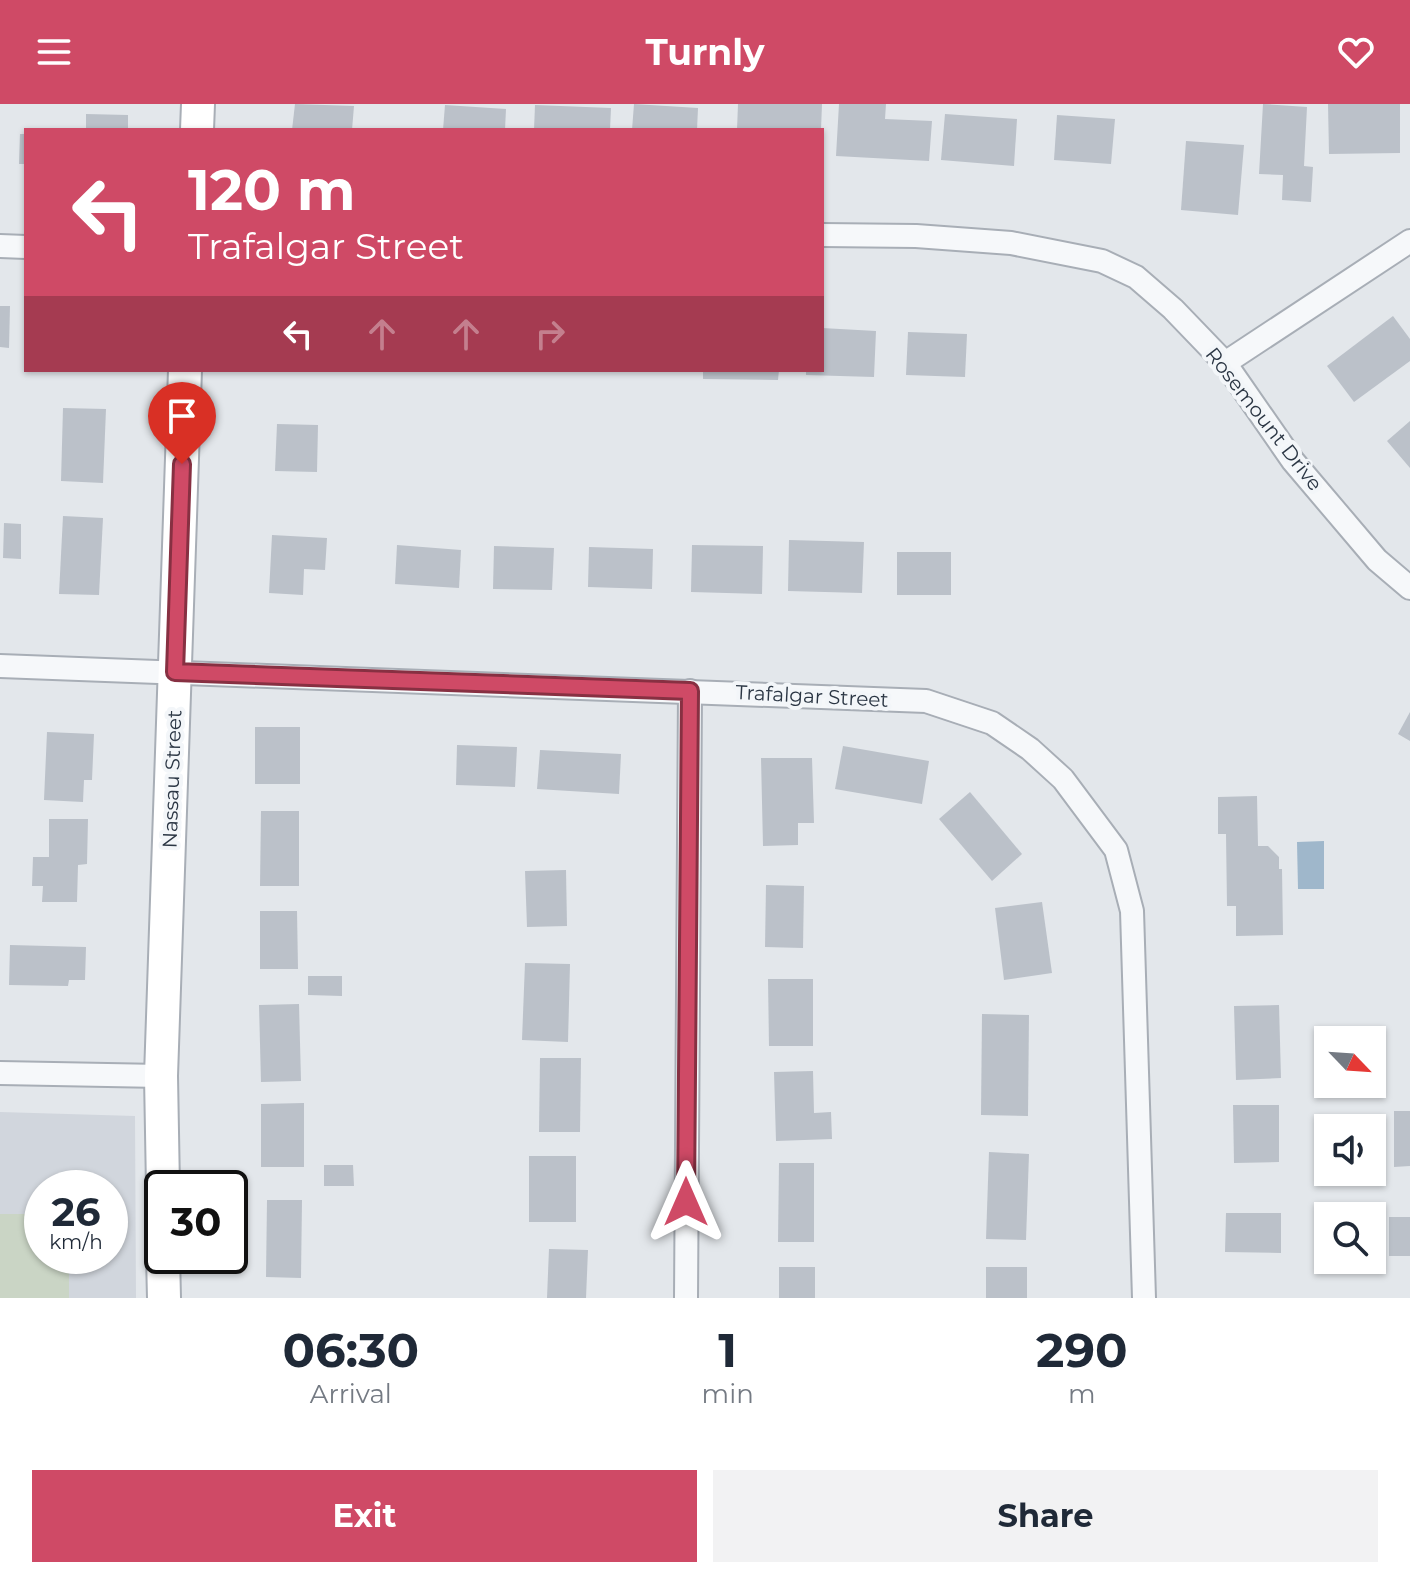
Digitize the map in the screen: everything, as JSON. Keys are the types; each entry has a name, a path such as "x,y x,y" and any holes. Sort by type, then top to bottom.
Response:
{"street":[{"path":"197,128 198,104"},
{"name":"Rosemount Drive","path":"824,235 916,236 1011,243 1102,261 1136,277 1173,309 1225,363 1293,461 1377,560 1410,588"},
{"path":"1225,363 1410,241"},
{"path":"0,246 24,247"},
{"name":"Nassau Street","path":"163,1170 161,1076 185,372"},
{"name":"Trafalgar Street","path":"0,666 926,701 992,723 1030,749 1063,779 1116,850 1132,911 1144,1298"},
{"path":"686,1298 690,691"},
{"path":"0,1073 161,1076"},
{"path":"163,1274 164,1298"}],"shaded area":[{"path":"0,1112 135,1116 136,1298 0,1298"}],"green space":[{"path":"0,1214 24,1214 24,1274 69,1274 69,1298 0,1298"}],"water":[{"path":"1324,841 1324,889 1298,889 1297,842"}],"building":[{"path":"295,104 354,106 352,128 292,128"},
{"path":"634,104 698,108 697,128 632,128"},
{"path":"738,104 822,104 821,128 737,128"},
{"path":"839,104 886,104 885,119 932,121 929,161 836,156"},
{"path":"1263,104 1307,107 1304,166 1313,167 1311,202 1282,200 1283,175 1259,174"},
{"path":"1328,104 1400,104 1400,153 1329,154"},
{"path":"445,105 506,109 505,128 443,128"},
{"path":"535,105 611,108 610,128 534,128"},
{"path":"86,114 128,115 128,128 86,128"},
{"path":"945,114 1017,119 1014,166 941,160"},
{"path":"1057,115 1115,119 1111,164 1054,160"},
{"path":"20,134 24,134 24,164 19,164"},
{"path":"1186,141 1244,145 1238,215 1181,210"},
{"path":"0,306 10,306 9,348 0,347"},
{"path":"1393,316 1410,339 1410,361 1354,402 1327,366"},
{"path":"824,328 876,331 874,377 806,375 806,372 824,372"},
{"path":"908,332 967,334 965,377 906,375"},
{"path":"703,372 779,372 778,380 703,379"},
{"path":"63,408 106,409 103,483 61,481"},
{"path":"1410,421 1410,468 1387,441"},
{"path":"277,424 318,425 317,472 275,471"},
{"path":"63,516 103,518 99,595 59,594"},
{"path":"4,523 21,524 21,559 3,558"},
{"path":"272,535 327,538 325,570 304,569 303,595 269,593"},
{"path":"789,540 864,542 862,593 788,591"},
{"path":"397,545 461,550 459,588 395,584"},
{"path":"692,545 763,546 762,594 691,592"},
{"path":"494,546 554,548 552,590 493,589"},
{"path":"589,547 653,549 652,589 588,587"},
{"path":"897,552 951,552 951,595 897,595"},
{"path":"1410,712 1410,741 1398,734"},
{"path":"255,727 300,727 300,784 255,784"},
{"path":"47,732 94,734 92,780 84,780 83,802 44,800"},
{"path":"457,745 517,747 515,787 456,785"},
{"path":"843,746 929,761 922,804 835,789"},
{"path":"540,750 621,754 619,794 537,789"},
{"path":"761,758 812,758 814,823 798,823 798,845 763,846"},
{"path":"970,792 1022,854 992,881 939,819"},
{"path":"1257,796 1258,846 1268,846 1279,857 1279,869 1282,869 1283,935 1236,936 1236,906 1227,906 1226,834 1218,834 1218,797"},
{"path":"261,811 299,811 299,886 260,886"},
{"path":"49,819 88,819 87,864 78,865 77,902 42,902 43,886 32,886 33,857 49,857"},
{"path":"566,870 567,926 527,927 525,871"},
{"path":"766,885 804,886 803,948 765,947"},
{"path":"1042,902 1052,973 1004,980 995,908"},
{"path":"260,911 297,911 298,969 260,969"},
{"path":"10,945 86,947 85,980 69,980 68,986 9,985"},
{"path":"525,963 570,964 568,1042 522,1040"},
{"path":"308,976 342,976 342,996 308,995"},
{"path":"768,979 813,979 813,1046 769,1046"},
{"path":"299,1004 301,1081 261,1082 259,1005"},
{"path":"1279,1005 1281,1078 1236,1080 1234,1006"},
{"path":"982,1014 1029,1015 1028,1116 981,1115"},
{"path":"540,1058 581,1058 580,1132 539,1132"},
{"path":"813,1071 814,1113 831,1112 832,1139 776,1141 774,1072"},
{"path":"304,1103 304,1167 261,1167 261,1104"},
{"path":"1233,1105 1279,1105 1279,1162 1234,1163"},
{"path":"1394,1111 1410,1111 1410,1166 1394,1167"},
{"path":"989,1152 1029,1154 1026,1240 986,1239"},
{"path":"529,1156 576,1156 576,1222 529,1222"},
{"path":"779,1163 814,1163 814,1242 778,1242"},
{"path":"324,1165 353,1165 354,1186 324,1186"},
{"path":"267,1200 302,1200 301,1278 266,1277"},
{"path":"1226,1213 1281,1213 1281,1253 1225,1252"},
{"path":"1389,1217 1410,1217 1410,1256 1389,1256"},
{"path":"549,1249 588,1250 586,1298 547,1298"},
{"path":"779,1267 815,1267 815,1298 779,1298"},
{"path":"986,1267 1027,1267 1027,1298 986,1298"}],"route":[{"path":"182,464 175,672 690,691 686,1202"}]}
